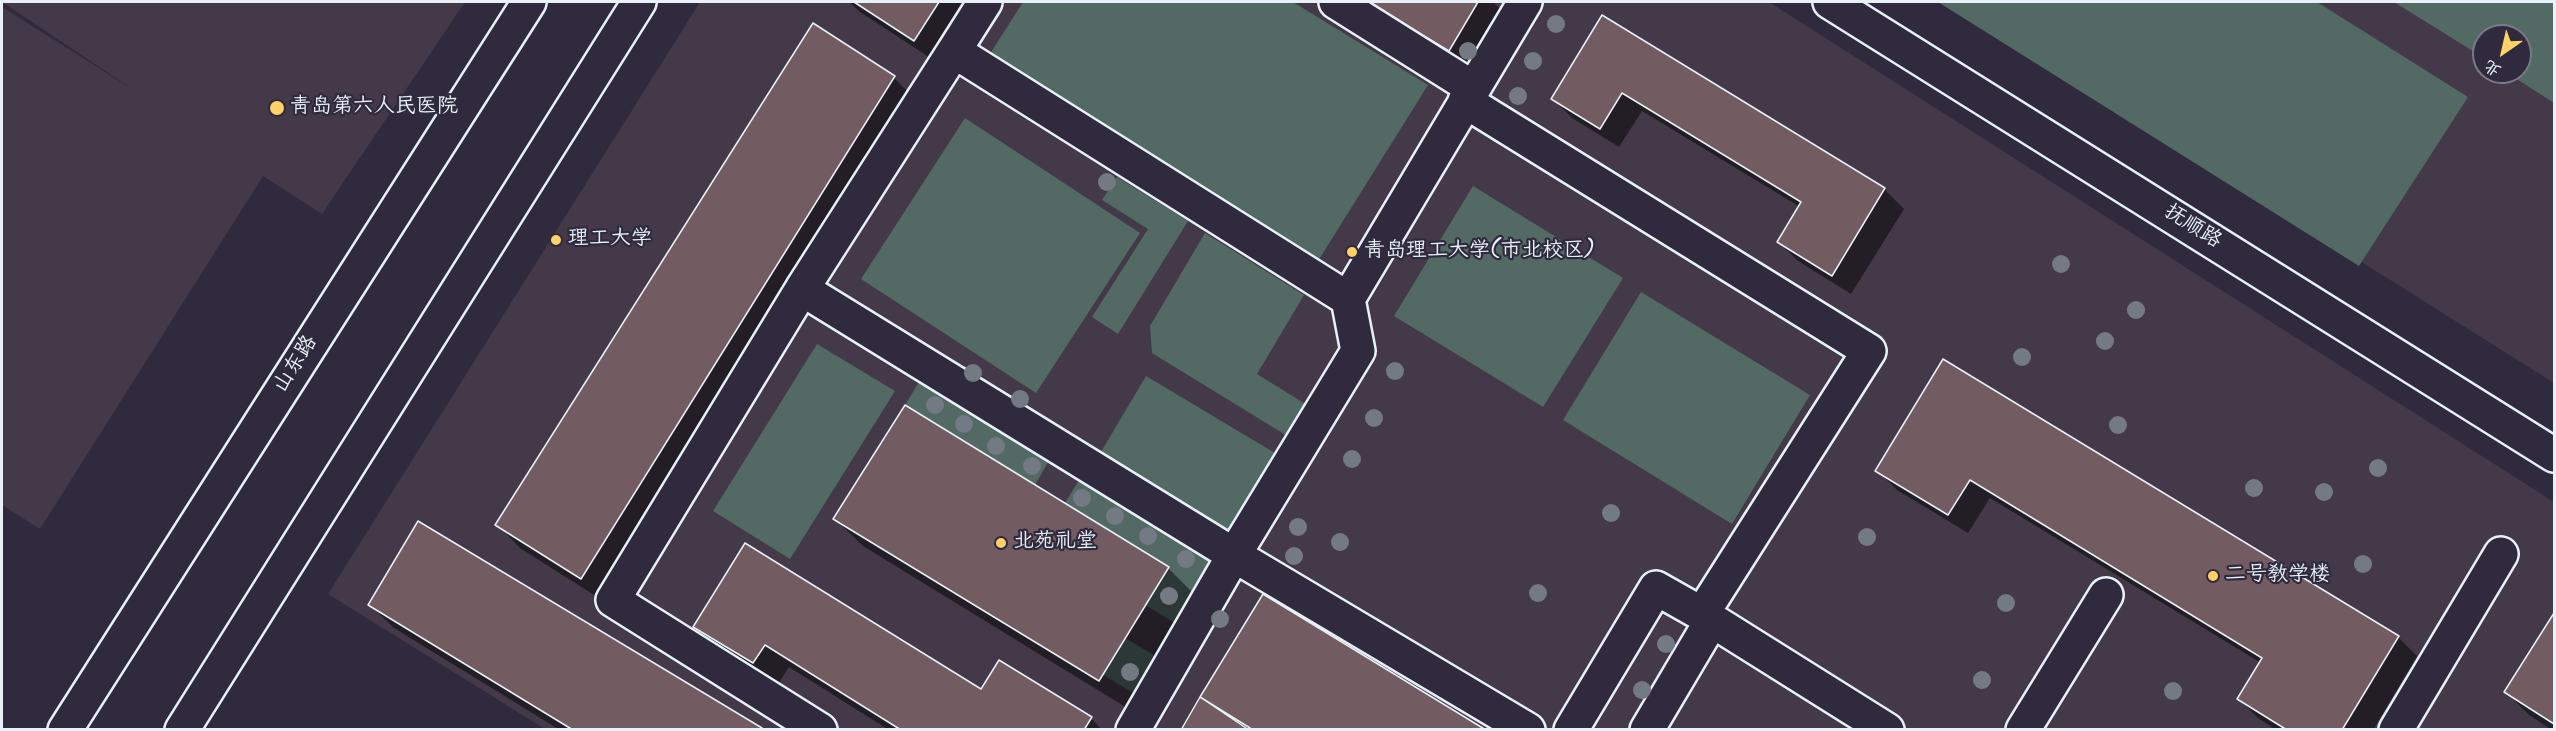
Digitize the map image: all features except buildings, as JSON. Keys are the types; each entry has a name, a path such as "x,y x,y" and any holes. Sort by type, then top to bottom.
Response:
{"street":[{"name":"山东路","path":"65,729 529,2"},
{"path":"182,729 639,2"},
{"path":"820,729 613,600 802,288 984,2"},
{"path":"1336,2 1469,95 1869,351 1707,617 1647,729"},
{"path":"1133,729 1234,555 1358,351 1348,298 1525,2"},
{"name":"抚顺路","path":"1830,2 2554,455"},
{"path":"954,51 1348,298"},
{"path":"802,288 1234,555 1528,729"},
{"path":"2396,729 2501,555"},
{"path":"1570,729 1656,588 1707,617 1887,729"},
{"path":"2023,729 2106,595"}],"shaded area":[{"path":"2,2 465,2 322,214 263,176 40,529 2,505 2,7 137,92"},
{"name":"青岛理工大学(市北校区)","path":"700,2 1769,2 2554,502 2554,729 545,729 328,594"},
{"path":"1948,2 2554,2 2554,383"}],"green space":[{"path":"1023,2 1293,2 1428,85 1318,261 988,57"},
{"path":"1938,2 2317,2 2468,97 2359,266"},
{"path":"2394,2 2554,2 2554,103 2525,84 2532,84 2532,24 2472,24 2472,51"},
{"path":"965,118 1140,233 1036,393 861,279"},
{"path":"1117,177 1188,221 1118,334 1092,317 1148,229 1102,200"},
{"path":"1473,186 1623,278 1543,407 1394,316"},
{"path":"1205,233 1304,295 1257,374 1315,410 1297,442 1152,353 1150,326"},
{"path":"1641,292 1810,395 1732,524 1563,420"},
{"path":"817,344 895,391 790,559 713,511"},
{"path":"1146,376 1285,459 1236,541 1098,457"},
{"path":"922,377 1051,457 1035,485 905,405"},
{"path":"1082,475 1215,557 1175,623 1145,605 1065,503"},
{"path":"1125,638 1157,657 1135,694 1102,674"}],"place":[{"name":"青岛第六人民医院","path":"277,108"},
{"name":"理工大学","path":"556,240"},
{"name":"青岛理工大学(市北校区)","path":"1352,252"},
{"name":"北苑礼堂","path":"1001,543"},
{"name":"二号教学楼","path":"2213,576"}]}
